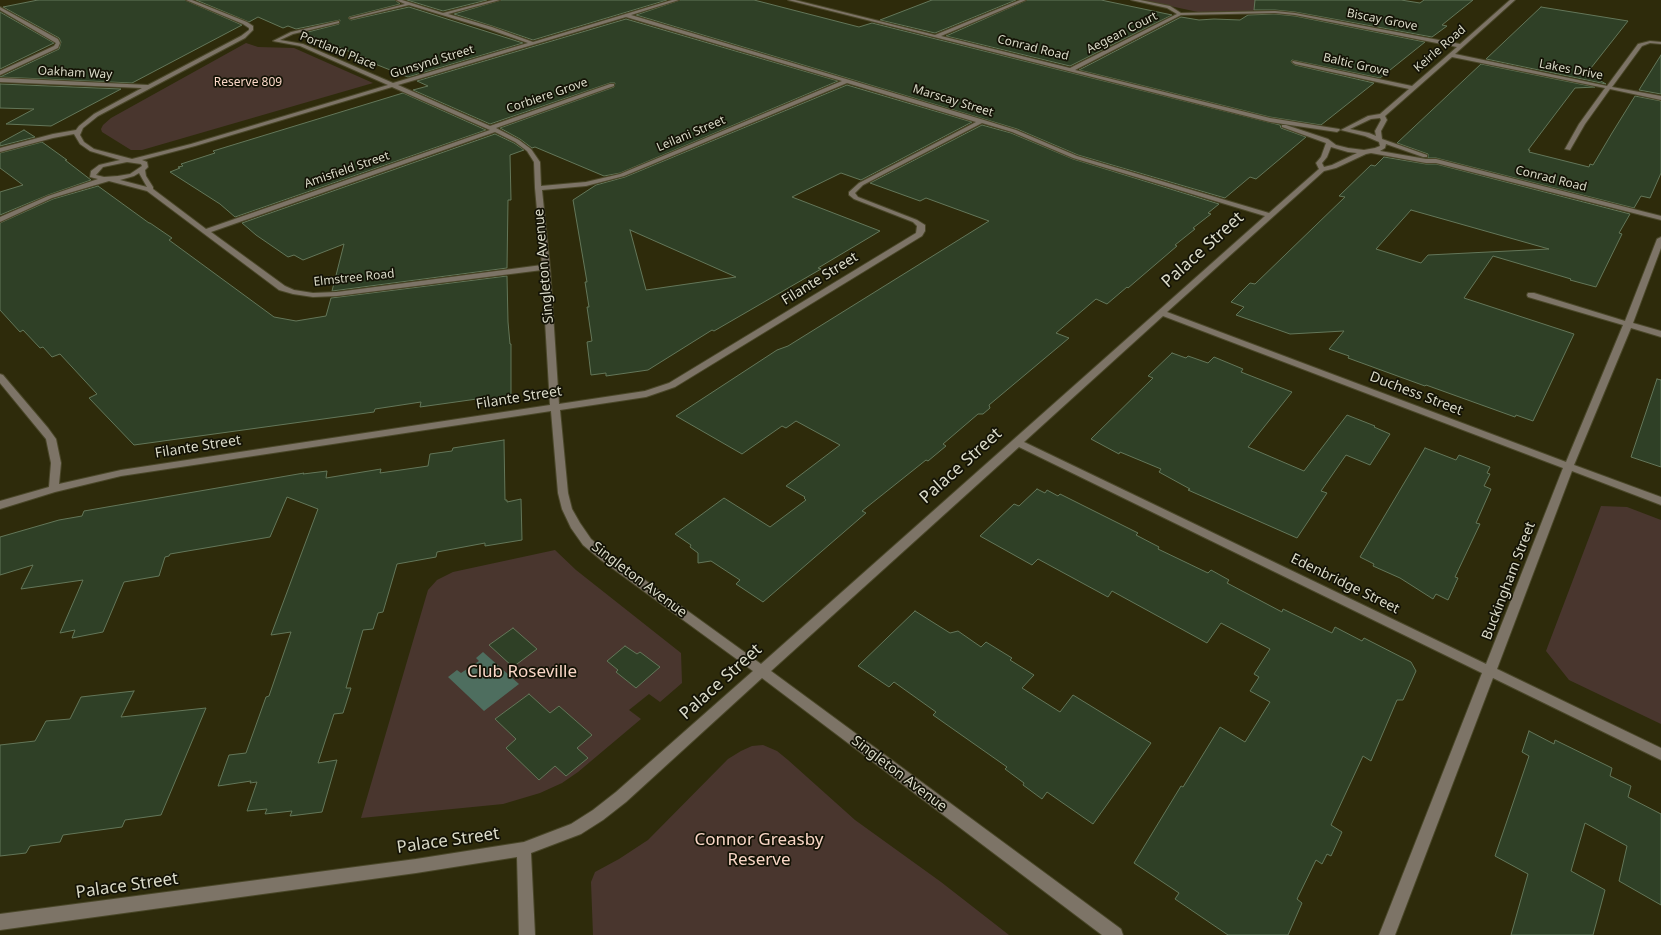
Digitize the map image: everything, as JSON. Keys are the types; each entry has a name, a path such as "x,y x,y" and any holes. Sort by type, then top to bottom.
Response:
{"street":[{"path":"150,190 150,187 143,176 144,162 92,150 78,138 78,132 81,127 90,120 243,36 251,30 245,23 188,0"},
{"path":"398,0 490,28 532,43"},
{"path":"442,14 498,0"},
{"name":"Gunsynd Street","path":"50,198 94,171 113,162 131,160 193,144 677,0"},
{"name":"Conrad Road","path":"790,0 1072,69 1270,120 1359,132 1429,157 1436,161"},
{"path":"937,36 1024,0"},
{"path":"1133,0 1168,7 1180,14"},
{"name":"Keirle Road","path":"1327,141 1324,137 1328,133 1341,130 1370,117 1382,116 1513,0"},
{"path":"352,18 409,4"},
{"path":"0,8 56,40 58,43 50,50 0,73"},
{"name":"Biscay Grove","path":"1180,14 1275,12 1304,15 1461,46"},
{"name":"Aegean Court","path":"1072,69 1180,14"},
{"name":"Marscay Street","path":"626,15 1021,133 1061,152 1270,215"},
{"name":"Portland Place","path":"337,22 291,33 275,41 301,45 393,85"},
{"path":"1568,150 1582,124 1640,45 1650,42 1661,43"},
{"name":"Lakes Drive","path":"1451,54 1492,64 1661,94"},
{"name":"Baltic Grove","path":"1295,62 1413,88"},
{"name":"Oakham Way","path":"0,80 149,87"},
{"name":"Leilani Street","path":"538,188 586,184 622,175 847,81"},
{"name":"Singleton Avenue","path":"393,85 517,140 530,150 537,162 538,188 546,267 555,407 563,493 567,509 575,525 587,542 605,557 762,671 1115,935"},
{"name":"Corbiere Grove","path":"492,129 612,85"},
{"name":"Lakes Drive","path":"1610,86 1661,98"},
{"path":"1380,140 1378,131 1384,120 1382,116"},
{"name":"Conrad Road","path":"1270,120 1348,150 1367,151 1426,161 1436,161 1661,218"},
{"name":"Filante Street","path":"0,505 54,489 121,473 646,394 672,385 914,237 921,231 921,225 915,220 848,195 853,189 861,184 982,121"},
{"name":"Amisfield Street","path":"207,231 492,129"},
{"path":"0,150 53,136 78,132"},
{"name":"Palace Street","path":"0,922 416,866 524,849 558,837 598,815 621,797 762,671 1322,168 1334,167 1367,151 1383,147 1380,140"},
{"path":"1322,168 1319,163 1324,157 1327,141"},
{"name":"Gunsynd Street","path":"50,198 108,179 132,175 193,144"},
{"path":"92,150 92,154 97,164 94,171"},
{"name":"Elmstree Road","path":"94,171 95,178 108,179 150,190 282,288 294,292 305,294 336,294 546,267"},
{"path":"0,220 50,198"},
{"name":"Buckingham Street","path":"1387,935 1569,466 1628,324 1661,239"},
{"path":"1531,295 1661,334"},
{"name":"Duchess Street","path":"1161,313 1661,501"},
{"path":"0,377 51,439 56,463 54,489"},
{"name":"Edenbridge Street","path":"1016,442 1661,754"},
{"path":"524,849 527,935"}],"green space":[{"path":"1142,0 1272,0 1253,11 1198,12"},
{"name":"Reserve 809","path":"246,43 258,47 294,48 373,83 142,150 131,150 102,132 101,129 103,125 111,118"},
{"path":"1601,506 1627,507 1661,520 1661,724 1569,680 1546,651"},
{"name":"Club Roseville","path":"555,550 576,570 681,653 682,683 660,702 649,694 629,710 641,719 578,772 562,783 540,793 503,804 361,818 428,590 437,580 453,572"},
{"name":"Connor Greasby Reserve","path":"763,745 777,751 855,820 941,882 1009,935 593,935 591,882 595,872 619,859 648,840 728,759 752,746"}],"shaded area":[{"path":"483,652 519,684 484,711 448,677 457,670 461,673 479,661 476,658"}],"building":[{"path":"38,0 185,0 242,25 132,83 0,77 59,49 61,42 59,38 3,7"},
{"path":"196,0 395,0 400,4 348,18 351,20 409,7 523,43 408,77 304,33 339,24 340,20 296,29 288,26 283,28 258,17 249,22"},
{"path":"407,0 487,0 443,11"},
{"path":"501,0 667,0 533,40 454,14"},
{"path":"680,0 754,0 859,27 872,23 1280,125 1281,128 1306,137 1256,179 1250,177 1225,198 1078,155 1017,129 636,15"},
{"path":"932,0 1016,0 935,33 880,20"},
{"path":"1027,0 1101,0 1172,15 1070,66 946,36"},
{"path":"1255,0 1401,0 1420,3 1424,0 1473,0 1442,25 1447,26 1432,37 1295,12 1254,10"},
{"path":"1541,7 1628,21 1587,73 1606,84 1486,59"},
{"path":"0,12 54,43 0,69"},
{"path":"1275,14 1295,16 1425,42 1380,78 1292,60 1291,62 1295,65 1374,83 1321,125 1270,117 1079,70 1181,17 1199,20 1240,20 1248,15"},
{"path":"626,19 838,81 620,173 604,176 535,147 532,148 520,139 500,128 614,87 615,83 610,83 490,124 413,90 428,86 417,81"},
{"path":"1661,55 1661,94 1639,90"},
{"path":"1481,64 1595,87 1575,88 1528,150 1530,150 1529,152 1589,167 1590,164 1593,165 1635,96 1661,101 1661,173 1650,198 1641,196 1634,208 1436,158 1428,158 1428,154 1397,143"},
{"path":"0,84 121,89 51,126 6,124 34,109 0,108"},
{"path":"847,85 972,122 861,180 841,173 792,197 880,231 818,268 821,269 714,331 712,330 648,370 606,376 606,373 591,375 587,342 592,341 587,307 589,307 585,282 587,282 573,200 596,185 625,177","holes":["630,230 736,277 646,290"]},
{"path":"403,93 486,130 235,217 220,204 170,172 183,166 181,164 215,153 213,151"},
{"path":"982,125 1011,133 1073,159 1219,204 1208,213 1211,214 1193,228 1195,229 1175,245 1177,246 1128,288 1127,287 1107,304 1096,299 1056,333 1069,338 989,405 990,408 983,414 978,414 943,444 946,446 862,511 866,513 763,602 736,584 740,580 711,561 698,563 698,553 690,547 691,545 675,534 724,498 770,527 806,500 804,498 805,497 786,486 840,445 796,421 786,428 782,426 742,454 676,416 777,350 788,346 989,221 926,198 920,201 870,183"},
{"path":"24,130 35,137 0,146 0,143"},
{"path":"495,134 514,143 524,150 510,155 511,200 508,200 507,268 332,291 344,244 303,260 294,255 288,257 256,235 242,223"},
{"path":"42,142 91,180 48,195 0,215 0,192 23,185 0,168 0,153"},
{"path":"1384,157 1426,164 1436,164 1630,214 1619,233 1622,234 1596,287 1493,256 1464,298 1574,334 1533,421 1516,415 1515,417 1426,385 1425,386 1348,358 1349,356 1329,349 1344,331 1290,334 1236,315 1244,307 1231,302 1250,283 1255,284 1345,197 1339,196 1371,165 1375,166","holes":["1411,210 1549,249 1428,255 1421,263 1376,249"]},
{"path":"98,186 172,238 169,240 274,317 296,321 326,316 331,298 507,276 508,322 511,344 511,396 484,400 484,398 420,407 421,402 375,409 374,412 134,445 89,398 97,394 60,354 52,357 43,347 40,348 23,330 20,332 0,310 0,223 53,199"},
{"path":"1172,353 1186,358 1188,356 1208,363 1214,357 1243,369 1241,372 1292,392 1248,447 1304,471 1347,415 1375,426 1374,427 1390,434 1370,465 1346,455 1321,491 1327,493 1297,538 1188,490 1190,489 1159,472 1161,469 1120,452 1119,454 1091,439 1153,378 1148,376"},
{"path":"1657,379 1661,380 1661,467 1631,457"},
{"path":"504,440 505,500 507,500 507,502 521,499 522,540 485,546 485,543 437,552 436,557 397,564 383,612 378,613 373,629 363,630 346,688 351,688 343,713 334,714 318,763 337,760 322,812 290,816 292,811 265,814 267,809 247,811 257,782 250,783 251,781 218,786 229,755 246,753 266,697 269,696 291,632 271,635 318,509 287,497 270,537 170,554 169,556 165,557 159,576 124,582 103,632 72,638 75,630 60,633 83,580 21,589 33,565 0,575 0,537 59,520 82,516 84,511 304,473 303,474 327,471 326,478 381,469 380,473 428,466 430,454 452,451 453,448"},
{"path":"1425,448 1456,460 1459,455 1490,467 1487,473 1490,474 1484,486 1491,489 1476,523 1480,524 1455,577 1458,578 1448,600 1436,594 1433,599 1400,578 1373,566 1374,564 1360,557"},
{"path":"1037,489 1045,493 1047,490 1058,496 1060,494 1138,533 1136,535 1159,547 1158,549 1208,573 1211,570 1229,580 1227,583 1282,612 1283,609 1332,633 1335,627 1362,641 1364,638 1411,662 1416,671 1403,700 1397,700 1371,761 1363,756 1331,825 1342,832 1331,856 1327,854 1322,864 1316,860 1297,899 1302,903 1288,935 1228,935 1175,899 1179,893 1134,863 1181,786 1183,787 1220,727 1245,742 1270,702 1250,691 1259,677 1254,674 1270,649 1221,623 1207,643 1112,591 1108,597 1038,559 1032,565 980,536 1014,504 1019,506"},
{"path":"915,611 950,633 958,631 981,647 986,642 1012,658 1010,660 1034,675 1022,688 1060,712 1073,695 1151,743 1093,824 1047,792 1042,799 1005,769 1007,767 933,715 936,712 894,682 889,687 858,666"},
{"path":"513,628 537,649 513,667 489,645"},
{"path":"625,646 637,654 640,652 660,667 636,688 616,672 618,670 607,661"},
{"path":"134,691 121,717 206,708 161,815 125,820 122,827 63,835 60,842 30,846 26,853 0,856 0,745 35,741 46,721 70,719 81,697"},
{"path":"529,694 550,713 559,706 592,735 577,748 588,758 566,776 555,766 539,780 506,748 516,739 495,719"},
{"path":"1529,731 1554,744 1555,740 1612,768 1610,776 1631,786 1628,797 1661,814 1661,905 1619,881 1627,846 1585,823 1571,871 1605,890 1593,935 1511,935 1528,874 1495,856 1529,756 1522,752"}]}
